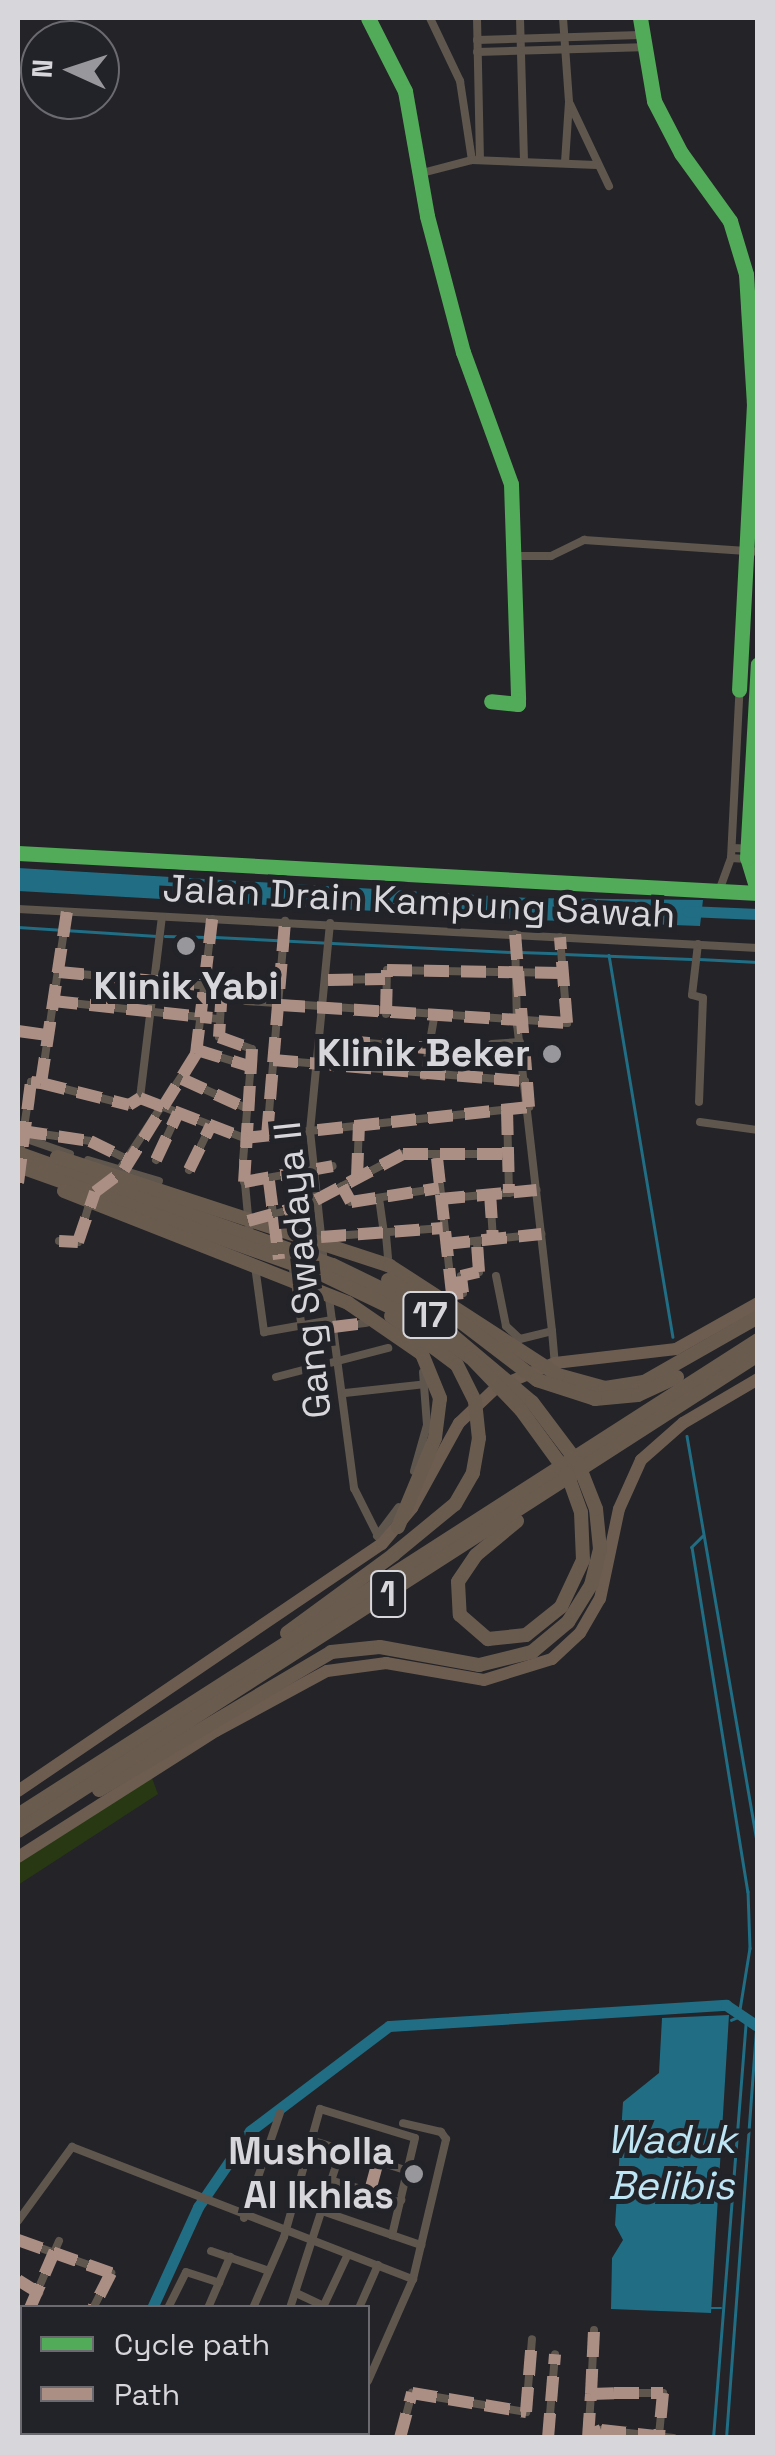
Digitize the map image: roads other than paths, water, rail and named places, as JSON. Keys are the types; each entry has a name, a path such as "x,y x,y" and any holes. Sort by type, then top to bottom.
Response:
{"highway":[{"name":"17","path":"19,1141 267,1254 352,1287 444,1338 554,1439"},
{"path":"19,1141 380,1262 454,1302 569,1380 616,1388 657,1377 758,1317"},
{"name":"17","path":"18,1174 267,1254"},
{"path":"18,1174 334,1295 414,1346 433,1370 440,1398 431,1448 398,1527"},
{"path":"267,1254 404,1287 537,1380 584,1398 650,1391 758,1326"},
{"path":"236,1675 438,1522 462,1494 478,1449 472,1391 442,1350 351,1293 267,1254"},
{"path":"18,1792 398,1527 472,1408 506,1381 555,1363 676,1349 758,1303"},
{"name":"1","path":"20,1824 236,1675 758,1340"},
{"name":"1","path":"20,1824 758,1355"},
{"path":"690,1399 758,1364"},
{"path":"18,1857 216,1731 327,1671 386,1663 484,1680 552,1659 580,1632 600,1598 618,1509 640,1460 683,1423 758,1379"},
{"path":"554,1439 560,1462 567,1474 572,1484 582,1512 582,1569 567,1598 542,1626 512,1640 488,1639 468,1627 457,1608 465,1569 502,1532 530,1512 544,1501 558,1491 573,1480 588,1470 617,1448 632,1438"},
{"path":"20,1824 128,1772 322,1655 380,1647 479,1665 516,1658 549,1641 584,1600 600,1540 590,1490 554,1439"}],"street":[{"path":"368,18 402,81 427,216 463,352 510,484 518,704 492,701"},
{"path":"476,18 476,160"},
{"path":"520,18 524,162"},
{"path":"563,18 569,102 565,163"},
{"path":"640,18 641,46 667,131 714,195 740,245 754,404 753,476 732,858 720,889"},
{"path":"433,19 460,81 476,160"},
{"path":"477,40 640,35"},
{"path":"477,52 641,46"},
{"path":"569,102 609,186"},
{"path":"422,173 476,160 597,165"},
{"path":"514,556 551,556 584,540 758,552"},
{"path":"18,853 758,894 751,852 758,664"},
{"path":"732,848 751,852 758,860"},
{"path":"732,858 751,852"},
{"name":"Jalan Drain Kampung Sawah","path":"18,910 758,948"},
{"path":"41,1083 66,912"},
{"path":"18,1080 129,1105 140,1098 162,917"},
{"path":"59,1241 78,1242 95,1192 124,1170 197,1050 212,919"},
{"path":"540,922 540,936"},
{"path":"267,1136 284,925"},
{"name":"Gang Swadaya II","path":"330,927 328,980 310,1131 313,1172 345,1394 354,1488 380,1540"},
{"path":"515,934 518,1025 555,1363"},
{"path":"246,1001 518,1025 568,1023 560,937"},
{"path":"698,944 692,996 703,998 699,1102"},
{"path":"386,1014 387,970 561,973"},
{"path":"59,972 254,993 257,985"},
{"path":"328,980 385,979"},
{"path":"222,987 220,1038 252,1049 244,1182 248,1221 267,1254"},
{"path":"54,1001 220,1019"},
{"path":"424,1076 434,1018"},
{"path":"18,1031 48,1035"},
{"path":"346,1041 426,1052 521,1056"},
{"path":"492,1044 520,1042"},
{"path":"197,1050 249,1066"},
{"path":"273,1060 424,1076 525,1081"},
{"path":"182,1079 246,1108"},
{"path":"18,1174 19,1141 31,1082"},
{"path":"140,1098 244,1138 529,1107"},
{"path":"507,1110 509,1193"},
{"path":"156,1160 178,1112"},
{"path":"700,1122 758,1130"},
{"path":"357,1178 359,1124"},
{"path":"190,1170 212,1125"},
{"path":"19,1141 90,1142 129,1160"},
{"path":"19,1141 159,1180"},
{"path":"248,1221 316,1201 403,1154 437,1158 508,1154"},
{"path":"437,1158 452,1294 463,1293 461,1276 480,1271 478,1241"},
{"path":"244,1182 333,1166"},
{"path":"269,1180 273,1216 267,1254 264,1332 367,1322"},
{"path":"342,1186 347,1201 439,1188"},
{"path":"440,1199 536,1190"},
{"path":"490,1193 493,1240"},
{"path":"379,1198 388,1258"},
{"path":"321,1237 443,1228"},
{"path":"446,1244 541,1234"},
{"path":"267,1254 291,1258 323,1256"},
{"path":"291,1258 302,1328"},
{"path":"496,1276 503,1324 528,1339 552,1331"},
{"path":"328,1285 452,1286"},
{"path":"276,1377 338,1356 388,1348"},
{"path":"380,1540 396,1513 422,1448 426,1384 414,1356"},
{"path":"345,1394 426,1384"},
{"path":"255,2305 285,2232 320,2109 415,2138 392,2235"},
{"path":"244,2218 280,2113"},
{"path":"372,2360 413,2278 446,2139 441,2132 403,2122"},
{"path":"311,2140 408,2170"},
{"path":"18,2221 71,2146 194,2199 413,2278"},
{"path":"291,2305 326,2212 341,2150"},
{"path":"370,2191 378,2161"},
{"path":"333,2181 401,2200"},
{"path":"326,2212 421,2246"},
{"path":"18,2240 112,2278 95,2305"},
{"path":"32,2305 59,2241"},
{"path":"211,2251 270,2270"},
{"path":"326,2305 348,2254"},
{"path":"209,2305 230,2257"},
{"path":"360,2305 378,2265"},
{"path":"170,2305 186,2272 219,2283"},
{"path":"18,2280 39,2293"},
{"path":"296,2294 324,2305"},
{"path":"594,2330 588,2436 674,2438"},
{"path":"400,2438 412,2393 526,2412 532,2339"},
{"path":"548,2438 555,2354"},
{"path":"591,2394 661,2392 658,2435"}],"water":[{"path":"18,868 529,898 703,900 700,926 535,920 18,891"},
{"name":"Waduk Belibis","path":"729,2015 711,2313 611,2309 612,2258 623,2240 615,2225 623,2102 659,2073 662,2018"}],"waterway":[{"path":"687,911 758,914"},
{"path":"18,927 157,936"},
{"path":"165,936 207,937"},
{"path":"215,937 511,952"},
{"path":"519,952 556,953"},
{"path":"564,954 691,959"},
{"path":"609,955 673,1337"},
{"path":"699,959 758,962"},
{"path":"687,1436 758,1849"},
{"path":"703,1536 692,1547 748,1891 750,1948 740,2010"},
{"path":"726,2438 758,1997"},
{"path":"153,2305 198,2207 250,2131 389,2026 726,2005 756,2025"},
{"path":"731,2020 743,2015"},
{"path":"713,2438 746,2022"},
{"path":"711,2308 721,2308"}],"place":[{"name":"Klinik Yabi","path":"186,946"},
{"name":"Klinik Beker","path":"552,1054"},
{"name":"Musholla Al Ikhlas","path":"414,2174"}]}
